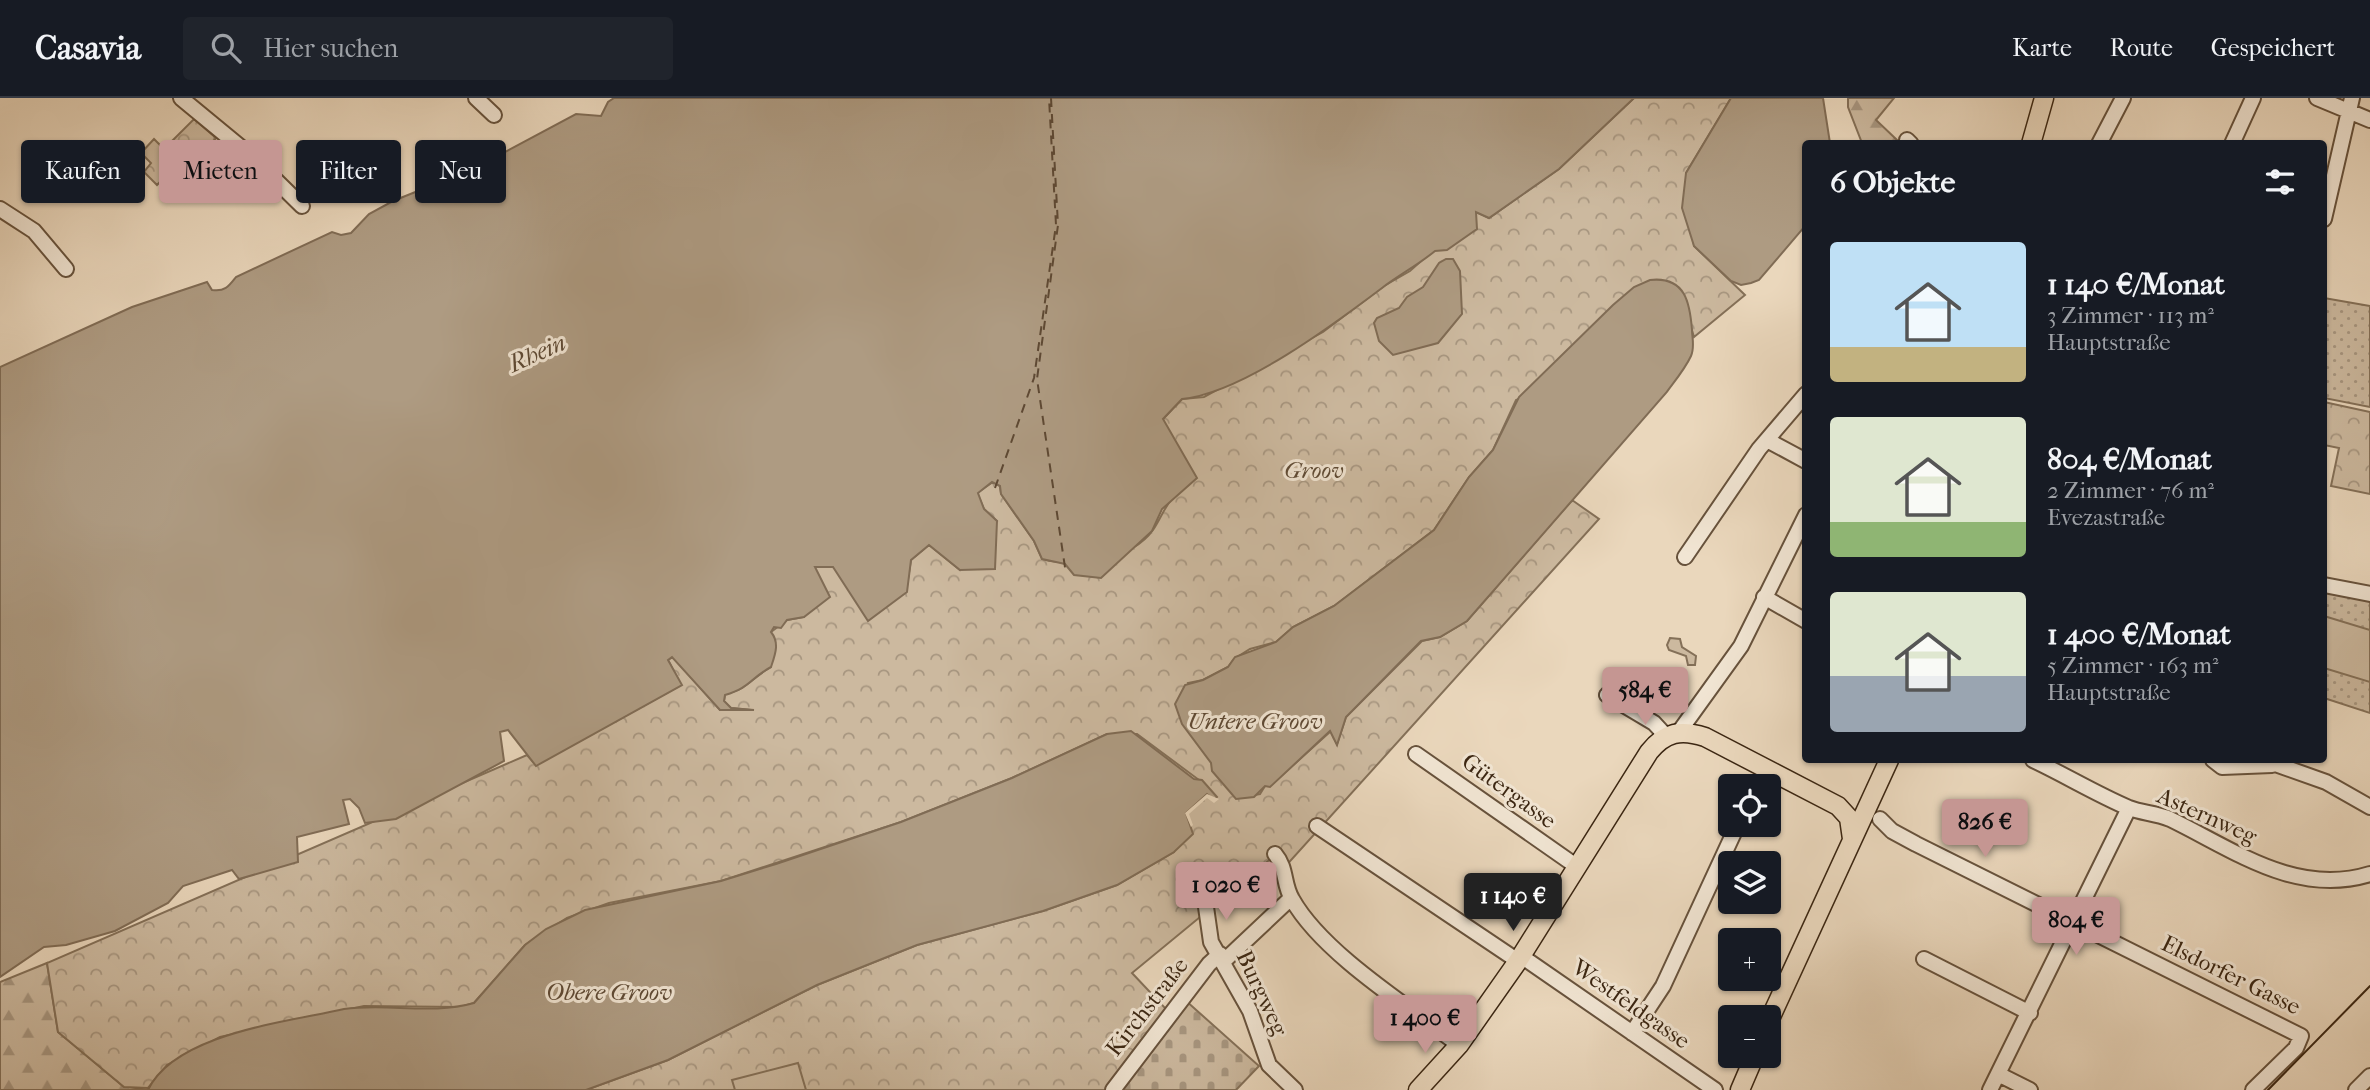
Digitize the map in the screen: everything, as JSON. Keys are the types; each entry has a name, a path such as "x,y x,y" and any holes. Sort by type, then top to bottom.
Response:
{"main road":[{"path":"2032,140 2044,98"},
{"path":"1418,1090 1459,1045 1520,959 1649,752 1672,734 1704,737 1838,806 1849,818 1852,839"},
{"path":"1776,1005 1888,763"},
{"path":"1838,806 1853,804 1873,792"},
{"path":"1740,1090 1749,1068"}],"street":[{"path":"181,98 250,155 302,206"},
{"path":"476,98 494,115"},
{"path":"2101,140 2123,98"},
{"path":"2234,140 2253,98"},
{"path":"2317,98 2350,105 2370,120"},
{"path":"2327,206 2350,105"},
{"path":"0,209 34,231 66,269"},
{"path":"1685,557 1767,440 1802,399"},
{"path":"1767,440 1802,459"},
{"path":"1607,695 1672,734 1741,646 1802,523"},
{"path":"2327,586 2370,594"},
{"path":"1764,597 1802,619"},
{"name":"Gütergasse","path":"1416,754 1576,866"},
{"name":"Asternweg","path":"2039,763 2129,808 2151,811 2270,870 2336,883 2370,874"},
{"path":"2217,763 2222,767 2281,764"},
{"path":"2277,763 2326,782 2370,807"},
{"path":"1990,1090 2000,1075 2129,808"},
{"name":"Elsdorfer Gasse","path":"1880,819 1892,831 2301,1036 2296,1048 2253,1090"},
{"name":"Westfeldgasse","path":"1317,826 1478,937 1520,959 1575,994 1715,1090"},
{"path":"1632,1033 1663,986 1731,837"},
{"path":"1275,854 1285,869 1291,898 1318,932 1350,962 1459,1045"},
{"name":"Kirchstraße","path":"1113,1090 1177,1004 1222,958 1291,898"},
{"name":"Burgweg","path":"1206,907 1211,942 1250,1011 1269,1065 1295,1090"},
{"path":"1924,958 2030,1013"},
{"path":"2000,1075 2030,1090"},
{"path":"2356,1090 2370,1076"}],"green space":[{"name":"Groov","path":"1634,98 1731,98 1686,173 1694,246 1745,295 1694,337 1691,327 1516,400 1493,450 1469,477 1434,530 1334,606 1293,627 1276,642 1250,649 1234,659 1228,667 1203,680 1188,683 1213,768 1237,798 1260,794 1265,786 1270,786 1331,731 1337,744 1346,717 1422,641 1440,637 1467,621 1572,500 1599,519 1283,869 1273,857 1132,973 1166,1009 1106,1090 586,1090 668,1060 817,985 917,945 1043,911 1117,885 1174,852 1185,813 1199,780 1137,734 1107,734 1012,778 901,822 721,881 609,903 567,918 525,945 474,1003 460,1007 364,1006 220,1037 167,1065 148,1088 124,1087 58,1032 47,963 527,755 536,765 681,685 668,660 673,657 720,710 751,710 731,708 724,701 725,694 745,686 771,667 771,632 787,620 804,617 814,567 833,567 906,592 911,560 929,545 960,570 997,521 984,509 977,493 993,482 1000,486 1001,494 1034,541 1042,559 1055,562 1086,562 1117,555 1131,548 1153,530 1173,497 1163,419 1182,399 1204,397 1323,332 1384,286 1410,271 1476,212 1489,218 1559,169"},
{"path":"1848,98 1894,98 1876,120 1897,140 1861,140 1848,107"},
{"path":"194,119 216,138 214,140 173,140"},
{"path":"154,139 159,144 157,185 145,173 151,163 145,157 145,149"},
{"path":"2327,299 2370,306 2370,407 2327,399"},
{"path":"2327,403 2370,412 2370,494 2331,486 2339,448 2327,446"},
{"path":"2327,592 2370,600 2370,713 2327,699"},
{"path":"2327,617 2370,630 2370,682 2327,669"},
{"path":"1670,638 1680,639 1682,647 1696,656 1695,665 1688,665 1686,656 1669,650 1667,645"},
{"path":"47,963 58,1032 123,1086 148,1090 0,1090 0,982"},
{"path":"1185,1000 1259,1066 1236,1090 1115,1090"},
{"path":"798,1063 806,1090 735,1090 732,1080"}],"water":[{"name":"Rhein","path":"614,98 1634,98 1559,169 1489,218 1476,212 1477,229 1447,250 1435,251 1313,338 1259,371 1206,394 1182,399 1163,419 1197,478 1162,509 1152,531 1101,578 1074,575 1065,564 1042,559 1034,541 1001,494 1000,486 992,482 978,493 984,509 997,521 995,569 960,570 929,545 911,560 907,592 868,621 833,567 815,567 830,597 804,617 787,620 781,628 774,627 771,632 776,649 771,667 740,689 725,695 724,701 731,708 754,710 720,710 672,657 668,660 682,685 536,766 508,730 500,732 504,761 396,819 365,823 359,808 350,799 343,800 349,824 297,837 298,862 239,879 232,870 183,886 168,903 115,931 66,945 44,947 0,977 0,367 132,307 207,282 212,290 223,289 236,277 332,232 341,235 351,233 369,214 389,203 401,203 401,198 415,192 415,203 506,203 506,151 576,114 601,116 608,102"},
{"path":"1731,98 1823,98 1830,140 1802,140 1802,230 1759,280 1741,285 1731,281 1694,246 1682,208 1686,173"},
{"path":"1453,259 1460,271 1462,314 1438,343 1393,355 1379,341 1374,323 1377,318 1399,308 1407,297 1423,287 1439,263"},
{"name":"Untere Groov","path":"1650,280 1671,282 1679,287 1687,302 1691,320 1692,353 1666,393 1467,621 1440,637 1421,641 1346,717 1337,745 1330,731 1270,787 1265,786 1254,797 1236,799 1212,771 1211,763 1182,724 1175,704 1185,685 1203,680 1228,667 1235,657 1276,642 1293,627 1334,606 1434,530 1469,477 1493,450 1519,397 1613,305 1634,287"},
{"name":"Obere Groov","path":"1131,731 1194,779 1202,780 1217,797 1214,800 1207,794 1186,813 1193,834 1174,852 1117,885 1043,911 917,945 817,985 668,1060 586,1090 148,1090 162,1071 182,1055 207,1043 264,1025 344,1009 426,1009 474,1003 525,945 546,929 585,910 721,881 776,864 901,822 1012,778 1107,734"}],"pier":[{"path":"1207,794 1219,799 1214,803 1207,798 1189,814 1193,825 1191,827 1185,813"}],"ferry route":[{"path":"995,488 1034,378 1056,225 1049,98"},
{"path":"1051,98 1058,225 1037,379 1066,574"}],"tram line":[{"path":"2268,1090 2370,986"}]}
